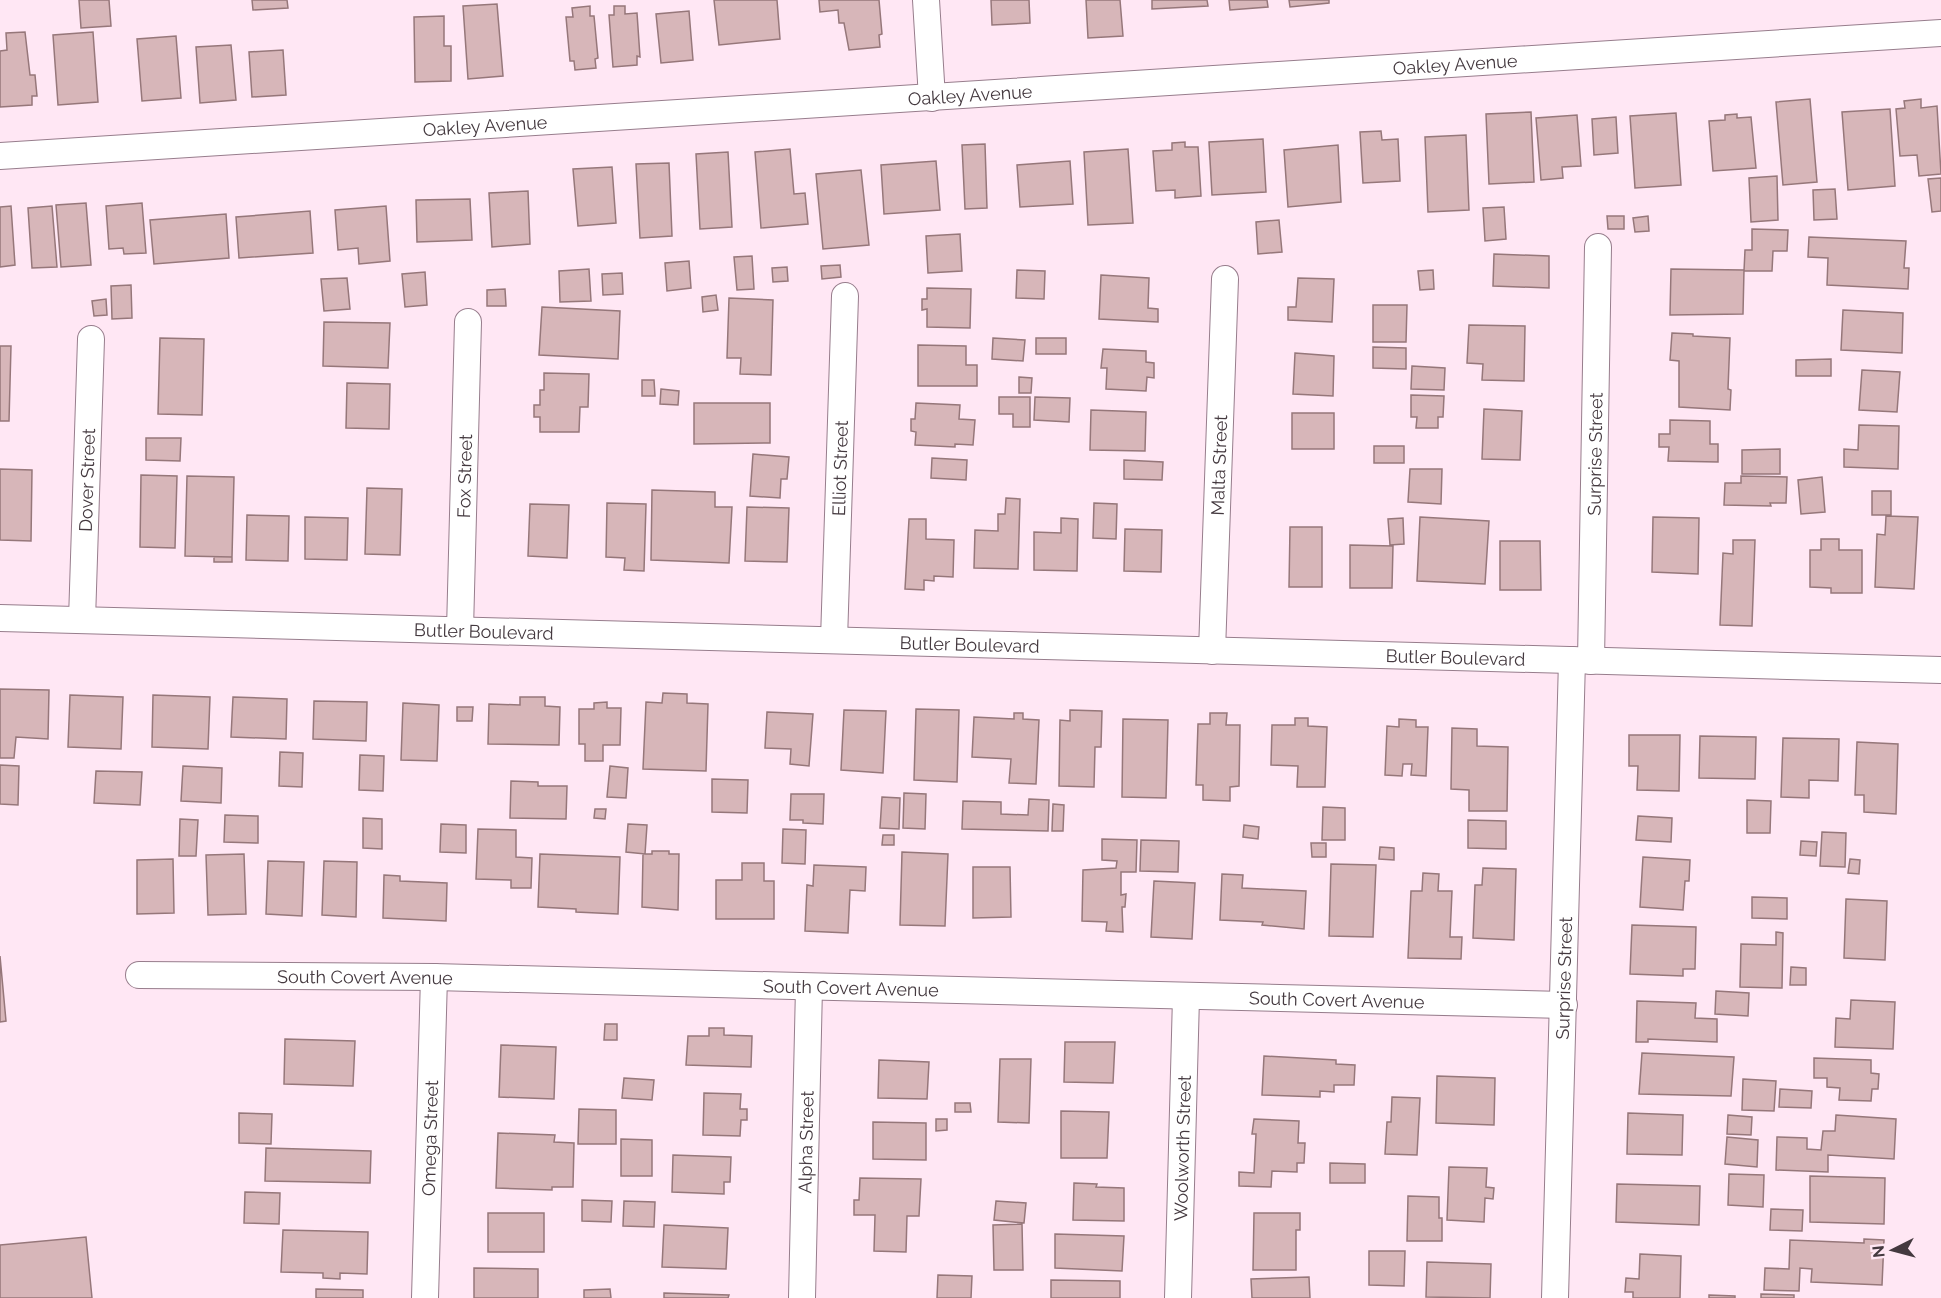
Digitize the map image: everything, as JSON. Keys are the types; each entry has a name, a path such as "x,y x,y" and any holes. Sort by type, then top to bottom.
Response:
{"street":[{"path":"926,0 932,98"},
{"name":"Oakley Avenue","path":"0,156 1941,33"},
{"name":"Surprise Street","path":"1555,1298 1564,1005 1582,661 1598,247"},
{"name":"Malta Street","path":"1212,651 1225,279"},
{"name":"Elliot Street","path":"834,640 845,296"},
{"name":"Fox Street","path":"460,630 468,322"},
{"name":"Dover Street","path":"82,620 91,339"},
{"name":"Butler Boulevard","path":"0,618 1941,670"},
{"name":"South Covert Avenue","path":"139,975 434,977 1564,1005"},
{"name":"Omega Street","path":"425,1298 434,977"},
{"name":"Alpha Street","path":"802,1298 809,987"},
{"name":"Woolworth Street","path":"1178,1298 1186,997"}],"building":[{"path":"79,0 109,0 111,26 81,28"},
{"path":"252,0 287,0 288,8 253,10"},
{"path":"714,0 777,0 780,39 719,45"},
{"path":"819,0 879,0 882,34 879,35 880,47 849,50 844,23 839,23 838,10 820,12"},
{"path":"991,0 1029,0 1030,23 992,25"},
{"path":"1086,0 1120,0 1123,36 1088,38"},
{"path":"1152,0 1207,0 1208,6 1152,9"},
{"path":"1229,0 1267,0 1268,7 1230,10"},
{"path":"1289,0 1329,0 1329,3 1290,7"},
{"path":"497,4 503,76 468,79 463,6"},
{"path":"590,6 590,16 594,16 598,58 595,59 596,68 575,70 574,61 570,61 566,17 573,17 572,8"},
{"path":"614,6 625,6 625,14 637,13 640,57 637,56 637,65 613,67 609,15 614,15"},
{"path":"689,11 693,60 661,63 656,14"},
{"path":"444,16 444,46 451,46 451,81 415,82 414,17"},
{"path":"25,32 30,75 35,75 37,96 32,96 32,105 0,107 0,51 7,50 6,33"},
{"path":"93,32 98,102 58,105 53,35"},
{"path":"176,36 181,98 142,101 137,39"},
{"path":"231,45 236,100 200,103 196,47"},
{"path":"283,50 286,95 252,97 249,52"},
{"path":"1810,99 1817,182 1783,185 1776,102"},
{"path":"1921,99 1921,108 1937,106 1941,174 1919,176 1917,155 1900,156 1896,109 1905,108 1904,101"},
{"path":"1890,109 1895,186 1848,190 1842,112"},
{"path":"1531,112 1534,182 1489,184 1486,114"},
{"path":"1676,113 1681,185 1635,188 1630,116"},
{"path":"1737,114 1737,118 1751,117 1756,168 1713,171 1709,121 1725,120 1725,115"},
{"path":"1577,115 1581,166 1562,167 1563,178 1541,180 1536,118"},
{"path":"1616,117 1618,153 1594,155 1592,119"},
{"path":"1381,131 1382,140 1398,139 1400,181 1363,183 1360,132"},
{"path":"1466,135 1469,210 1428,212 1425,137"},
{"path":"1263,139 1266,192 1212,195 1209,142"},
{"path":"1185,142 1185,147 1198,147 1201,196 1175,198 1175,190 1156,191 1153,151 1172,150 1172,143"},
{"path":"985,144 987,208 965,209 962,145"},
{"path":"1338,145 1341,202 1288,207 1284,150"},
{"path":"790,149 794,194 805,193 808,224 761,228 755,152"},
{"path":"1128,149 1133,223 1088,225 1084,152"},
{"path":"728,152 732,227 700,229 696,154"},
{"path":"936,161 940,210 884,214 881,165"},
{"path":"1070,161 1073,204 1020,207 1017,165"},
{"path":"669,163 672,236 640,238 636,164"},
{"path":"612,167 616,223 578,226 573,169"},
{"path":"861,170 869,245 823,249 816,174"},
{"path":"1777,176 1778,220 1751,222 1749,178"},
{"path":"1941,178 1941,211 1932,212 1928,179"},
{"path":"1835,189 1837,219 1814,220 1813,190"},
{"path":"528,191 530,244 492,247 489,193"},
{"path":"470,199 472,240 417,242 416,200"},
{"path":"86,203 91,265 61,267 56,205"},
{"path":"142,203 146,253 124,254 123,248 109,249 106,206"},
{"path":"11,206 15,265 0,267 0,207"},
{"path":"52,206 57,267 32,268 28,208"},
{"path":"386,206 390,261 359,264 358,248 338,250 335,210"},
{"path":"1504,207 1506,239 1485,241 1483,208"},
{"path":"310,211 313,253 239,258 236,217"},
{"path":"226,214 229,258 154,264 150,220"},
{"path":"1607,216 1624,216 1624,229 1608,229"},
{"path":"1648,216 1649,231 1635,232 1633,218"},
{"path":"1279,220 1282,252 1258,254 1256,222"},
{"path":"1752,229 1788,230 1787,251 1773,251 1772,271 1744,271 1745,250 1752,250"},
{"path":"960,234 962,271 928,273 926,236"},
{"path":"1809,237 1906,241 1904,268 1909,268 1908,289 1827,285 1828,258 1808,257"},
{"path":"1494,254 1549,256 1549,288 1493,286"},
{"path":"752,256 754,289 737,290 734,257"},
{"path":"689,261 691,288 667,291 665,263"},
{"path":"840,265 841,277 822,279 821,266"},
{"path":"787,267 788,281 773,282 772,268"},
{"path":"589,269 591,301 560,302 559,271"},
{"path":"1671,269 1744,270 1743,314 1670,315"},
{"path":"1017,270 1045,271 1044,299 1016,298"},
{"path":"1433,270 1434,289 1420,290 1418,271"},
{"path":"425,272 427,305 405,307 402,274"},
{"path":"622,273 623,294 603,295 602,274"},
{"path":"1101,275 1149,278 1148,308 1158,309 1158,322 1099,319"},
{"path":"347,278 350,309 324,311 321,279"},
{"path":"1298,278 1334,279 1332,322 1288,320 1288,307 1296,307"},
{"path":"131,285 132,318 112,319 111,286"},
{"path":"927,288 971,289 970,328 927,327 927,309 922,310 922,299 927,299"},
{"path":"505,289 506,306 487,306 487,290"},
{"path":"716,295 718,310 703,312 702,297"},
{"path":"729,298 773,300 771,375 740,374 741,358 727,358"},
{"path":"106,299 107,315 94,316 92,301"},
{"path":"1373,305 1407,305 1406,342 1373,342"},
{"path":"542,307 620,311 618,359 539,355"},
{"path":"1843,310 1903,313 1902,353 1841,350"},
{"path":"324,322 390,323 388,368 323,366"},
{"path":"1469,325 1525,326 1524,381 1482,380 1483,364 1467,363"},
{"path":"1672,333 1730,338 1728,389 1731,390 1730,410 1679,407 1679,361 1670,360"},
{"path":"160,338 204,339 202,415 158,414"},
{"path":"993,338 1025,340 1023,361 992,359"},
{"path":"1036,338 1066,338 1066,354 1036,354"},
{"path":"918,345 966,346 966,365 977,365 977,386 918,386"},
{"path":"0,346 11,346 9,421 0,421"},
{"path":"1373,347 1406,348 1406,369 1373,368"},
{"path":"1103,349 1146,351 1146,362 1154,363 1154,378 1147,377 1146,391 1106,389 1107,368 1101,368"},
{"path":"1295,353 1334,356 1333,396 1293,394"},
{"path":"1831,359 1831,376 1796,376 1796,360"},
{"path":"1412,366 1445,368 1444,390 1411,389"},
{"path":"1862,370 1900,372 1897,412 1859,410"},
{"path":"544,373 589,374 588,407 580,407 579,432 540,432 540,417 534,417 534,405 540,405 540,390 544,390"},
{"path":"1019,377 1032,378 1031,393 1019,393"},
{"path":"642,380 654,380 655,396 642,396"},
{"path":"347,383 390,384 389,429 346,428"},
{"path":"661,389 679,391 678,405 660,404"},
{"path":"1411,395 1444,396 1443,417 1438,417 1438,428 1416,428 1417,417 1411,417"},
{"path":"999,397 1030,397 1030,427 1013,427 1013,414 999,414"},
{"path":"1035,397 1070,398 1069,422 1034,420"},
{"path":"694,403 770,403 770,443 694,444"},
{"path":"916,403 960,405 959,419 975,420 973,445 955,444 955,447 915,445 916,432 911,431 911,419 915,419"},
{"path":"1484,409 1522,411 1520,460 1482,459"},
{"path":"1091,410 1146,412 1145,451 1090,450"},
{"path":"1292,413 1334,413 1334,449 1292,449"},
{"path":"1670,420 1710,421 1710,444 1718,444 1718,462 1668,461 1669,447 1659,447 1659,434 1670,434"},
{"path":"1859,425 1899,426 1898,469 1844,467 1844,449 1858,450"},
{"path":"146,438 181,438 180,461 146,460"},
{"path":"1374,446 1404,446 1404,463 1374,463"},
{"path":"1780,449 1780,474 1742,474 1742,450"},
{"path":"753,454 789,457 787,479 781,479 780,498 750,496"},
{"path":"932,458 967,460 966,480 931,478"},
{"path":"1124,460 1163,462 1162,480 1124,479"},
{"path":"0,469 32,470 31,541 0,540"},
{"path":"1410,469 1442,469 1441,504 1408,502"},
{"path":"141,475 177,476 175,548 140,547"},
{"path":"187,476 234,477 232,557 185,556"},
{"path":"1741,476 1787,477 1786,503 1770,503 1771,506 1724,505 1725,483 1741,483"},
{"path":"1822,477 1825,512 1801,514 1798,480"},
{"path":"367,488 402,489 400,555 365,554"},
{"path":"652,490 715,492 715,507 732,507 729,563 651,560"},
{"path":"1872,491 1891,491 1891,515 1872,515"},
{"path":"1006,498 1020,499 1018,569 974,568 975,530 998,531 998,514 1005,514"},
{"path":"607,503 646,504 644,571 624,570 625,558 606,557"},
{"path":"1094,503 1117,504 1116,539 1093,538"},
{"path":"530,504 569,505 567,558 528,556"},
{"path":"747,507 789,508 787,562 745,561"},
{"path":"247,515 289,516 288,561 246,560"},
{"path":"1886,516 1918,517 1914,589 1875,587 1877,534 1885,535"},
{"path":"305,517 348,518 347,560 305,559"},
{"path":"1420,517 1489,521 1485,584 1417,581"},
{"path":"1653,517 1699,518 1698,574 1652,572"},
{"path":"1061,518 1078,519 1077,571 1034,570 1034,532 1061,533"},
{"path":"1403,518 1404,544 1390,545 1388,519"},
{"path":"909,519 926,519 926,539 954,540 953,577 934,576 934,581 924,580 924,590 905,589"},
{"path":"1290,527 1322,527 1322,587 1289,587"},
{"path":"1125,529 1162,530 1161,572 1124,571"},
{"path":"1821,539 1839,539 1839,550 1862,550 1862,593 1831,593 1831,588 1810,587 1810,550 1821,550"},
{"path":"1733,540 1755,540 1752,626 1720,625 1723,553 1733,554"},
{"path":"1500,541 1540,541 1541,590 1500,590"},
{"path":"1350,545 1393,546 1392,588 1350,588"},
{"path":"214,557 232,557 232,562 214,562"},
{"path":"0,689 49,690 48,739 16,737 14,758 0,758"},
{"path":"663,693 687,694 687,703 708,704 706,771 643,769 646,702 662,703"},
{"path":"70,695 123,697 121,749 68,747"},
{"path":"153,695 210,697 208,749 152,747"},
{"path":"233,697 287,699 286,739 231,737"},
{"path":"520,697 545,697 545,706 560,707 559,745 488,744 489,704 520,705"},
{"path":"314,701 367,702 366,741 313,739"},
{"path":"607,702 607,708 621,708 620,745 603,745 603,761 585,761 585,744 579,744 579,709 594,709 594,703"},
{"path":"403,703 439,705 437,761 401,760"},
{"path":"457,707 473,707 472,721 457,721"},
{"path":"916,709 959,710 957,782 914,780"},
{"path":"844,710 886,711 883,773 841,770"},
{"path":"1070,710 1102,711 1101,747 1095,747 1094,787 1059,786 1060,720 1070,721"},
{"path":"767,712 813,714 809,766 790,764 791,749 765,748"},
{"path":"1014,713 1023,713 1023,719 1039,720 1036,784 1009,783 1011,759 972,757 974,717 1014,719"},
{"path":"1210,713 1227,713 1226,725 1240,725 1239,786 1230,787 1230,801 1203,800 1203,785 1196,785 1198,724 1210,724"},
{"path":"1295,718 1308,718 1308,726 1327,727 1325,787 1297,787 1298,766 1271,765 1272,725 1295,725"},
{"path":"1123,719 1168,720 1166,798 1122,797"},
{"path":"1399,719 1416,720 1416,727 1428,727 1426,776 1411,775 1412,764 1403,764 1402,776 1385,775 1387,726 1399,727"},
{"path":"1452,728 1477,729 1477,746 1508,747 1507,811 1469,811 1469,790 1451,789"},
{"path":"1629,735 1680,735 1679,791 1637,790 1638,766 1629,766"},
{"path":"1700,736 1756,737 1755,779 1699,778"},
{"path":"1783,738 1839,739 1838,781 1809,780 1809,798 1781,797"},
{"path":"1857,742 1898,744 1896,814 1864,812 1864,795 1855,795"},
{"path":"280,752 303,753 302,787 279,786"},
{"path":"360,755 384,756 383,791 359,790"},
{"path":"0,765 19,766 18,805 0,804"},
{"path":"183,766 222,768 221,803 181,801"},
{"path":"610,766 628,768 626,798 607,797"},
{"path":"96,771 142,772 140,805 94,803"},
{"path":"712,779 748,780 747,813 712,812"},
{"path":"511,781 538,782 538,786 567,786 566,819 510,818"},
{"path":"904,793 926,794 925,829 903,828"},
{"path":"791,794 824,794 823,824 790,820"},
{"path":"882,797 900,798 899,829 880,828"},
{"path":"1029,799 1049,800 1048,831 962,829 963,801 1001,802 1001,814 1028,815"},
{"path":"1747,800 1771,801 1770,833 1747,833"},
{"path":"1053,804 1064,805 1063,831 1052,831"},
{"path":"1323,807 1345,808 1345,840 1322,840"},
{"path":"595,809 606,809 605,819 594,818"},
{"path":"225,815 258,816 258,843 224,842"},
{"path":"1638,816 1672,818 1671,842 1636,840"},
{"path":"363,818 382,819 382,849 363,848"},
{"path":"180,819 198,820 196,856 179,856"},
{"path":"1468,820 1506,821 1506,849 1468,848"},
{"path":"441,824 466,825 466,853 440,852"},
{"path":"628,824 647,825 645,854 626,852"},
{"path":"1244,825 1259,827 1258,839 1243,837"},
{"path":"478,829 516,830 516,857 532,858 531,888 511,888 511,880 476,879"},
{"path":"783,829 806,830 805,864 782,863"},
{"path":"1822,832 1846,833 1845,867 1820,866"},
{"path":"883,835 894,835 894,845 882,845"},
{"path":"1102,839 1137,840 1136,872 1121,872 1121,895 1126,894 1125,907 1122,907 1123,932 1106,931 1107,922 1082,921 1083,870 1116,868 1117,861 1102,860"},
{"path":"1141,840 1179,841 1178,872 1140,871"},
{"path":"1801,841 1817,842 1816,856 1800,855"},
{"path":"1311,843 1326,843 1326,857 1312,857"},
{"path":"1380,847 1394,848 1394,860 1379,859"},
{"path":"652,851 669,851 669,854 679,854 678,910 642,907 643,854 652,854"},
{"path":"902,852 948,854 945,926 900,925"},
{"path":"244,854 246,914 208,915 206,855"},
{"path":"540,854 620,857 618,914 538,907"},
{"path":"1643,857 1690,860 1689,881 1685,881 1683,910 1640,907"},
{"path":"173,859 174,913 137,914 137,860"},
{"path":"1850,859 1860,860 1859,874 1848,873"},
{"path":"268,861 304,862 302,916 266,914"},
{"path":"324,861 357,862 356,917 322,915"},
{"path":"742,863 764,863 764,881 774,881 774,919 716,919 716,880 742,880"},
{"path":"1331,864 1376,865 1373,937 1329,936"},
{"path":"814,865 866,867 865,891 850,890 848,933 805,931 807,885 813,886"},
{"path":"973,867 1010,867 1011,917 973,918"},
{"path":"1483,868 1516,869 1514,940 1473,938 1475,885 1482,885"},
{"path":"1423,873 1439,874 1438,891 1452,891 1450,937 1462,937 1461,959 1408,958 1411,891 1422,891"},
{"path":"1222,874 1243,875 1242,888 1306,891 1304,929 1262,925 1263,922 1220,920"},
{"path":"384,875 400,876 400,881 447,883 446,921 383,918"},
{"path":"1154,881 1195,883 1192,939 1151,937"},
{"path":"1752,897 1787,898 1787,919 1752,918"},
{"path":"1846,899 1887,901 1885,960 1844,958"},
{"path":"1632,925 1696,927 1695,969 1683,969 1683,976 1630,974"},
{"path":"1776,932 1783,933 1782,988 1740,987 1741,944 1776,945"},
{"path":"0,956 6,1021 0,1022"},
{"path":"1791,967 1806,968 1806,985 1790,985"},
{"path":"1716,991 1749,993 1748,1016 1715,1014"},
{"path":"1851,1000 1895,1002 1893,1049 1835,1047 1836,1018 1850,1019"},
{"path":"1637,1001 1696,1003 1695,1018 1717,1019 1717,1042 1648,1039 1648,1042 1636,1042"},
{"path":"605,1024 617,1024 617,1040 604,1040"},
{"path":"709,1028 724,1028 724,1035 752,1036 751,1067 686,1065 688,1036 709,1036"},
{"path":"285,1039 355,1041 353,1086 284,1084"},
{"path":"1065,1042 1115,1042 1113,1083 1064,1082"},
{"path":"501,1045 556,1047 554,1099 499,1097"},
{"path":"1642,1053 1734,1057 1731,1096 1639,1094"},
{"path":"1264,1056 1336,1060 1336,1064 1355,1065 1354,1085 1334,1085 1334,1092 1320,1091 1320,1097 1262,1095"},
{"path":"1814,1058 1871,1060 1871,1073 1879,1074 1878,1089 1872,1089 1871,1101 1839,1100 1840,1088 1827,1087 1827,1078 1814,1078"},
{"path":"1000,1059 1031,1059 1029,1123 998,1122"},
{"path":"879,1060 929,1062 927,1099 878,1098"},
{"path":"1437,1076 1495,1078 1494,1125 1436,1123"},
{"path":"624,1078 654,1080 652,1100 622,1098"},
{"path":"1743,1079 1776,1081 1774,1111 1742,1110"},
{"path":"1780,1089 1812,1091 1811,1108 1779,1107"},
{"path":"704,1093 741,1094 740,1109 747,1109 747,1120 741,1120 740,1136 703,1135"},
{"path":"1392,1097 1420,1098 1417,1155 1385,1154 1387,1122 1391,1122"},
{"path":"955,1103 970,1103 971,1112 955,1112"},
{"path":"579,1109 616,1110 616,1144 578,1144"},
{"path":"1061,1111 1109,1112 1107,1158 1061,1158"},
{"path":"239,1113 272,1114 271,1144 239,1143"},
{"path":"1628,1113 1683,1115 1682,1155 1627,1154"},
{"path":"1728,1115 1752,1117 1751,1135 1727,1134"},
{"path":"1836,1115 1896,1119 1894,1159 1828,1155 1828,1172 1776,1170 1777,1137 1807,1138 1807,1149 1821,1150 1823,1131 1835,1131"},
{"path":"936,1119 947,1119 947,1130 936,1131"},
{"path":"1254,1119 1299,1121 1298,1143 1305,1143 1304,1163 1297,1163 1297,1172 1272,1171 1271,1187 1239,1186 1239,1172 1254,1173 1256,1134 1252,1134"},
{"path":"873,1122 926,1123 926,1160 873,1159"},
{"path":"498,1133 555,1135 554,1142 574,1143 573,1187 552,1187 552,1190 496,1188"},
{"path":"1727,1137 1758,1140 1757,1167 1725,1164"},
{"path":"621,1139 652,1140 652,1176 621,1176"},
{"path":"266,1148 371,1151 370,1183 265,1181"},
{"path":"673,1155 731,1157 730,1182 724,1182 724,1194 672,1192"},
{"path":"1330,1163 1365,1164 1365,1183 1330,1183"},
{"path":"1449,1167 1487,1168 1486,1187 1494,1188 1493,1199 1485,1198 1484,1222 1447,1220"},
{"path":"1729,1174 1764,1175 1763,1207 1728,1205"},
{"path":"1810,1176 1885,1178 1884,1224 1810,1222"},
{"path":"860,1178 921,1179 919,1216 907,1216 906,1252 874,1251 875,1215 854,1215 854,1200 859,1200"},
{"path":"1074,1183 1124,1188 1124,1221 1073,1220"},
{"path":"1617,1184 1700,1186 1699,1225 1616,1222"},
{"path":"245,1192 280,1193 279,1224 244,1223"},
{"path":"1408,1196 1439,1197 1442,1241 1407,1241"},
{"path":"582,1200 612,1201 611,1222 582,1221"},
{"path":"624,1201 655,1202 654,1227 623,1226"},
{"path":"996,1201 1026,1203 1024,1223 994,1220"},
{"path":"1771,1209 1803,1210 1802,1231 1770,1230"},
{"path":"488,1213 544,1213 544,1252 488,1252"},
{"path":"1254,1213 1300,1213 1300,1230 1296,1230 1296,1270 1253,1270"},
{"path":"1022,1224 1023,1270 994,1270 993,1225"},
{"path":"664,1225 728,1228 726,1269 662,1267"},
{"path":"283,1230 368,1232 367,1274 340,1273 340,1279 323,1278 323,1273 281,1272"},
{"path":"1055,1234 1124,1236 1122,1271 1055,1268"},
{"path":"86,1237 92,1298 0,1298 0,1245"},
{"path":"1864,1239 1884,1240 1882,1285 1811,1282 1812,1269 1800,1268 1799,1291 1764,1290 1765,1268 1789,1269 1790,1240 1864,1243"},
{"path":"1369,1251 1405,1251 1404,1286 1369,1285"},
{"path":"1640,1254 1681,1256 1680,1298 1633,1298 1633,1292 1625,1292 1626,1278 1639,1279"},
{"path":"1427,1262 1491,1264 1490,1298 1426,1297"},
{"path":"474,1268 538,1269 538,1298 474,1298"},
{"path":"938,1275 972,1276 971,1298 937,1298"},
{"path":"1309,1277 1310,1298 1252,1298 1251,1279"},
{"path":"1051,1280 1120,1281 1120,1298 1051,1298"},
{"path":"316,1289 363,1290 363,1298 316,1298"},
{"path":"610,1289 611,1298 584,1298 584,1290"},
{"path":"664,1293 729,1295 728,1298 664,1298"},
{"path":"1761,1294 1794,1295 1794,1298 1761,1298"},
{"path":"1709,1295 1735,1296 1735,1298 1709,1298"}]}
